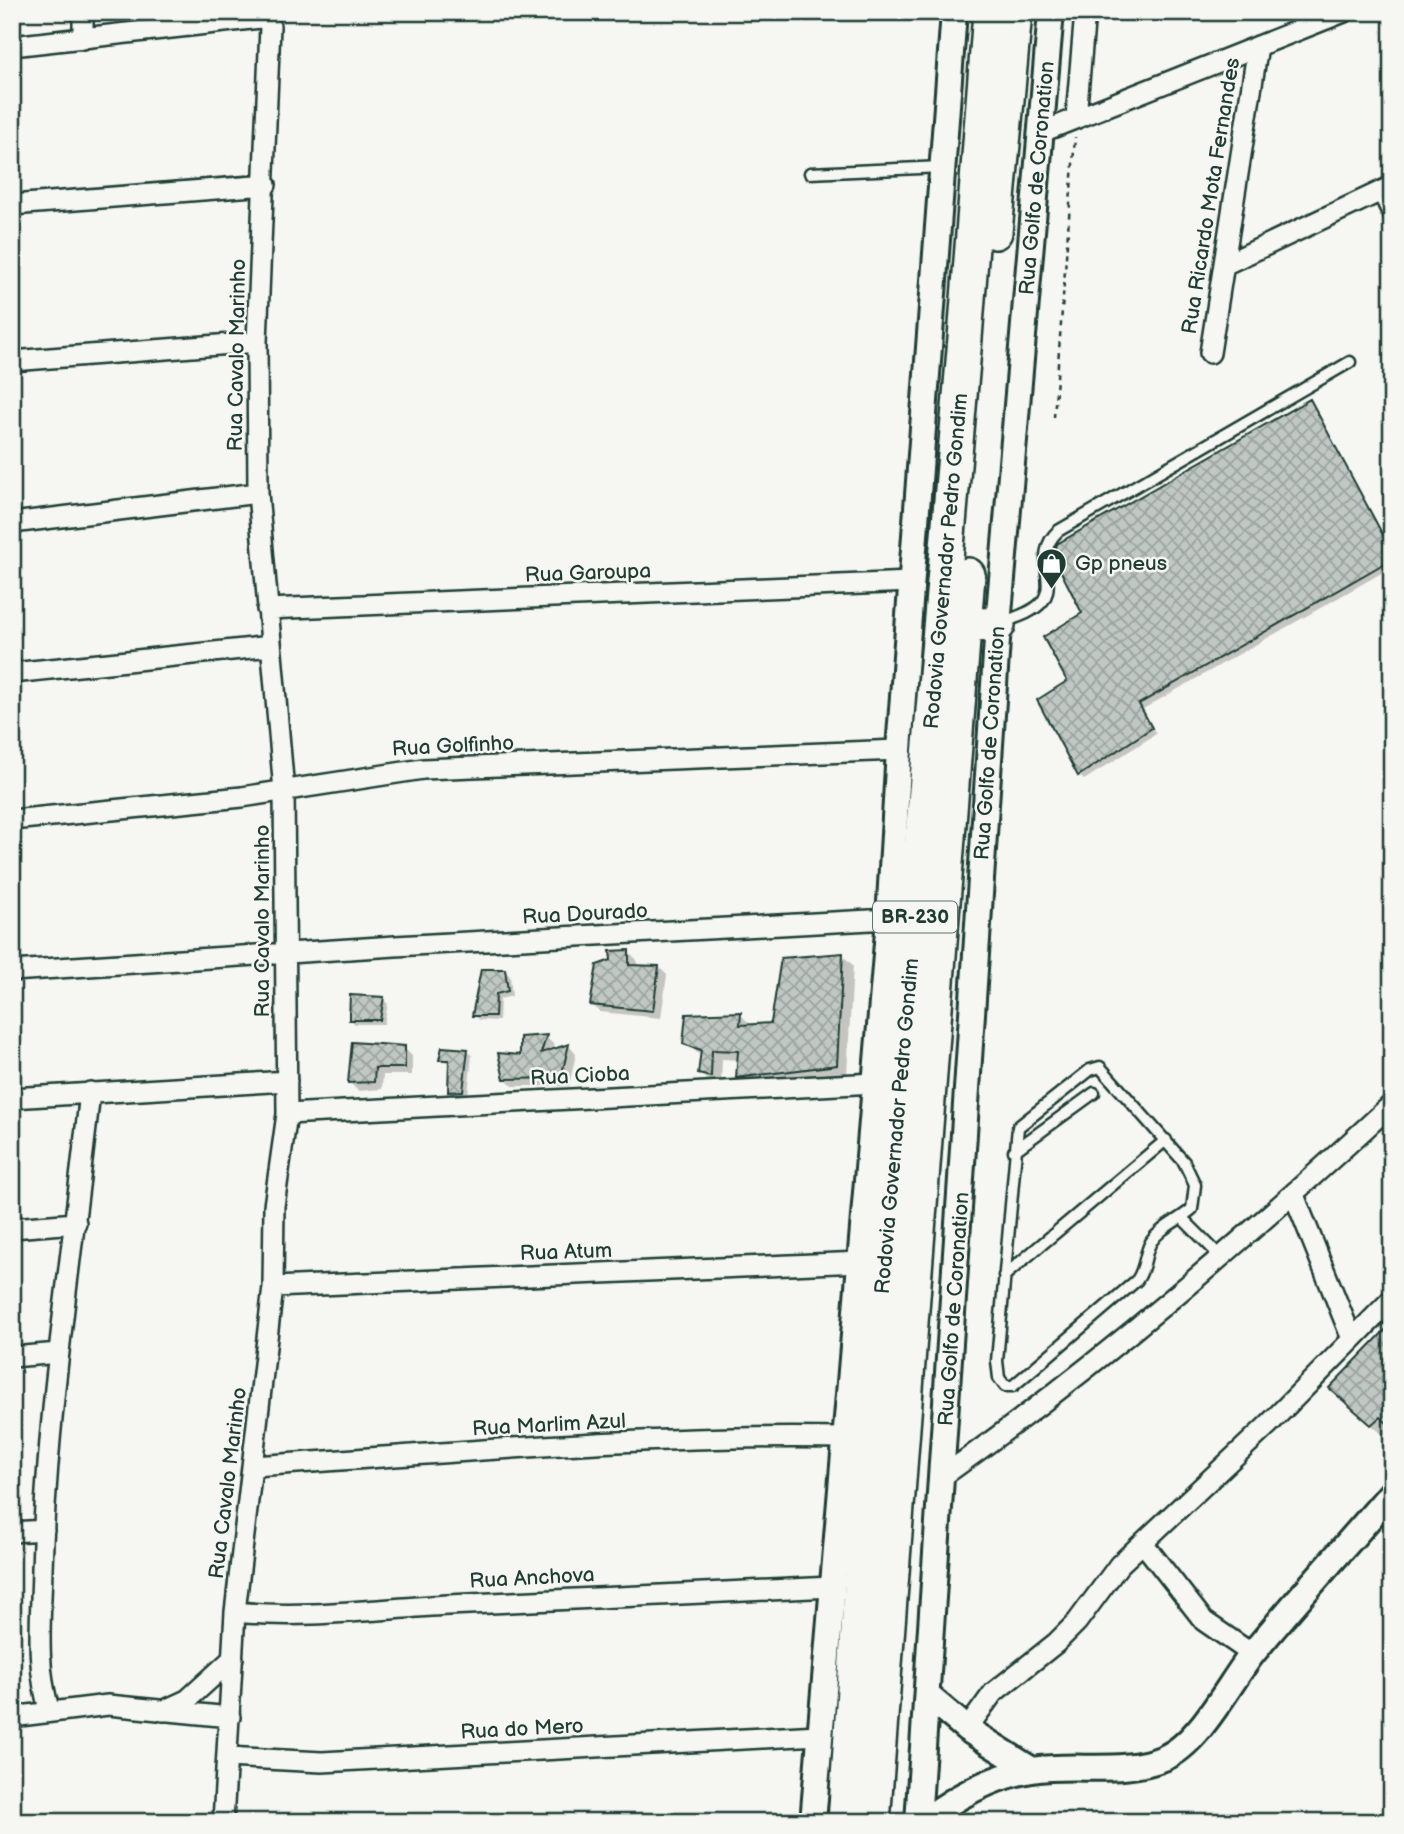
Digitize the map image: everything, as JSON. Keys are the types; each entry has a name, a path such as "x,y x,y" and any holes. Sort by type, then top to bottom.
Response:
{"highway":[{"name":"Rodovia Governador Pedro Gondim","path":"845,1822 875,1382 964,352 990,12"},
{"name":"Rodovia Governador Pedro Gondim","path":"873,1822 964,624 982,351 1004,149 1015,12"},
{"path":"964,624 998,625"}],"street":[{"path":"12,46 83,38 83,12"},
{"path":"813,1822 889,919 898,750 954,12"},
{"name":"Rua Golfo de Coronation","path":"920,1822 998,625 1051,12"},
{"path":"1076,117 1085,12"},
{"path":"1042,131 1344,12"},
{"name":"Rua Cavalo Marinho","path":"83,38 260,18 267,20 271,34 257,342 258,493 284,791 287,1114 274,1206 273,1287 235,1612 223,1822"},
{"name":"Rua Ricardo Mota Fernandes","path":"1210,353 1258,46"},
{"path":"12,205 266,185"},
{"path":"1224,265 1387,189 1392,212"},
{"path":"12,361 257,342"},
{"path":"12,523 210,501 258,493"},
{"name":"Rua Garoupa","path":"267,609 911,582"},
{"path":"12,673 271,646"},
{"name":"Rua Golfinho","path":"12,820 284,791 424,769 898,750"},
{"name":"Rua Dourado","path":"12,971 889,919"},
{"path":"12,1098 287,1081"},
{"name":"Rua Cioba","path":"287,1114 875,1083"},
{"path":"50,1712 43,1691 40,1661 44,1530 59,1353 90,1092"},
{"name":"Rua Golfo de Coronation","path":"943,1476 1023,1419 1294,1195 1392,1104"},
{"path":"1294,1195 1352,1339"},
{"path":"12,1228 76,1223"},
{"name":"Rua Atum","path":"273,1287 862,1262"},
{"path":"967,1729 993,1693 1046,1651 1077,1622 1119,1565 1268,1425 1392,1299"},
{"path":"12,1357 59,1353"},
{"name":"Rua Marlim Azul","path":"254,1466 774,1436 847,1438"},
{"path":"920,1822 952,1800 1032,1770 1096,1769 1148,1763 1169,1755 1188,1742 1252,1654 1392,1492"},
{"path":"12,1532 44,1530"},
{"path":"1143,1543 1204,1621 1252,1654"},
{"name":"Rua Anchova","path":"235,1612 275,1616 349,1614 439,1606 832,1587"},
{"path":"162,1712 187,1700 233,1658"},
{"path":"929,1697 967,1729 1032,1770"},
{"path":"12,1717 108,1705 230,1717"},
{"name":"Rua do Mero","path":"227,1757 322,1762 819,1735"}],"lane":[{"path":"810,173 942,167"},
{"path":"998,625 1040,604 1048,594 1044,552 1049,539 1058,530 1350,362"},
{"path":"1100,1067 1166,1140 1184,1162 1195,1185 1192,1209 1163,1228 1149,1245 1144,1272 1138,1280 1013,1386 1005,1386 999,1378 997,1361 1018,1128 1029,1116 1090,1070 1100,1067"},
{"path":"1014,1151 1094,1093"},
{"path":"1004,1276 1166,1140"},
{"path":"1182,1218 1220,1256"}],"path":[{"path":"1054,417 1076,117"}],"building":[{"path":"1310,399 1392,552 1392,559 1139,704 1152,728 1078,776 1037,700 1067,681 1043,637 1082,613 1054,558 1057,544"},
{"path":"629,950 629,965 659,966 653,1011 590,1005 597,965 611,960 610,951"},
{"path":"843,953 837,1065 736,1078 738,1051 712,1050 711,1077 698,1074 701,1050 683,1044 686,1014 741,1012 740,1025 771,1023 781,958"},
{"path":"481,969 505,969 508,991 496,994 495,1016 472,1016"},
{"path":"350,995 384,997 380,1020 349,1020"},
{"path":"547,1035 541,1053 569,1044 561,1078 504,1079 498,1053 520,1055 520,1037"},
{"path":"352,1042 405,1046 405,1068 375,1068 374,1082 348,1083"},
{"path":"442,1047 468,1049 463,1091 448,1092 449,1060 439,1060"},
{"path":"1392,1323 1392,1427 1380,1417 1371,1425 1329,1388"}],"place":[{"name":"Gp pneus","path":"1052,590"}]}
